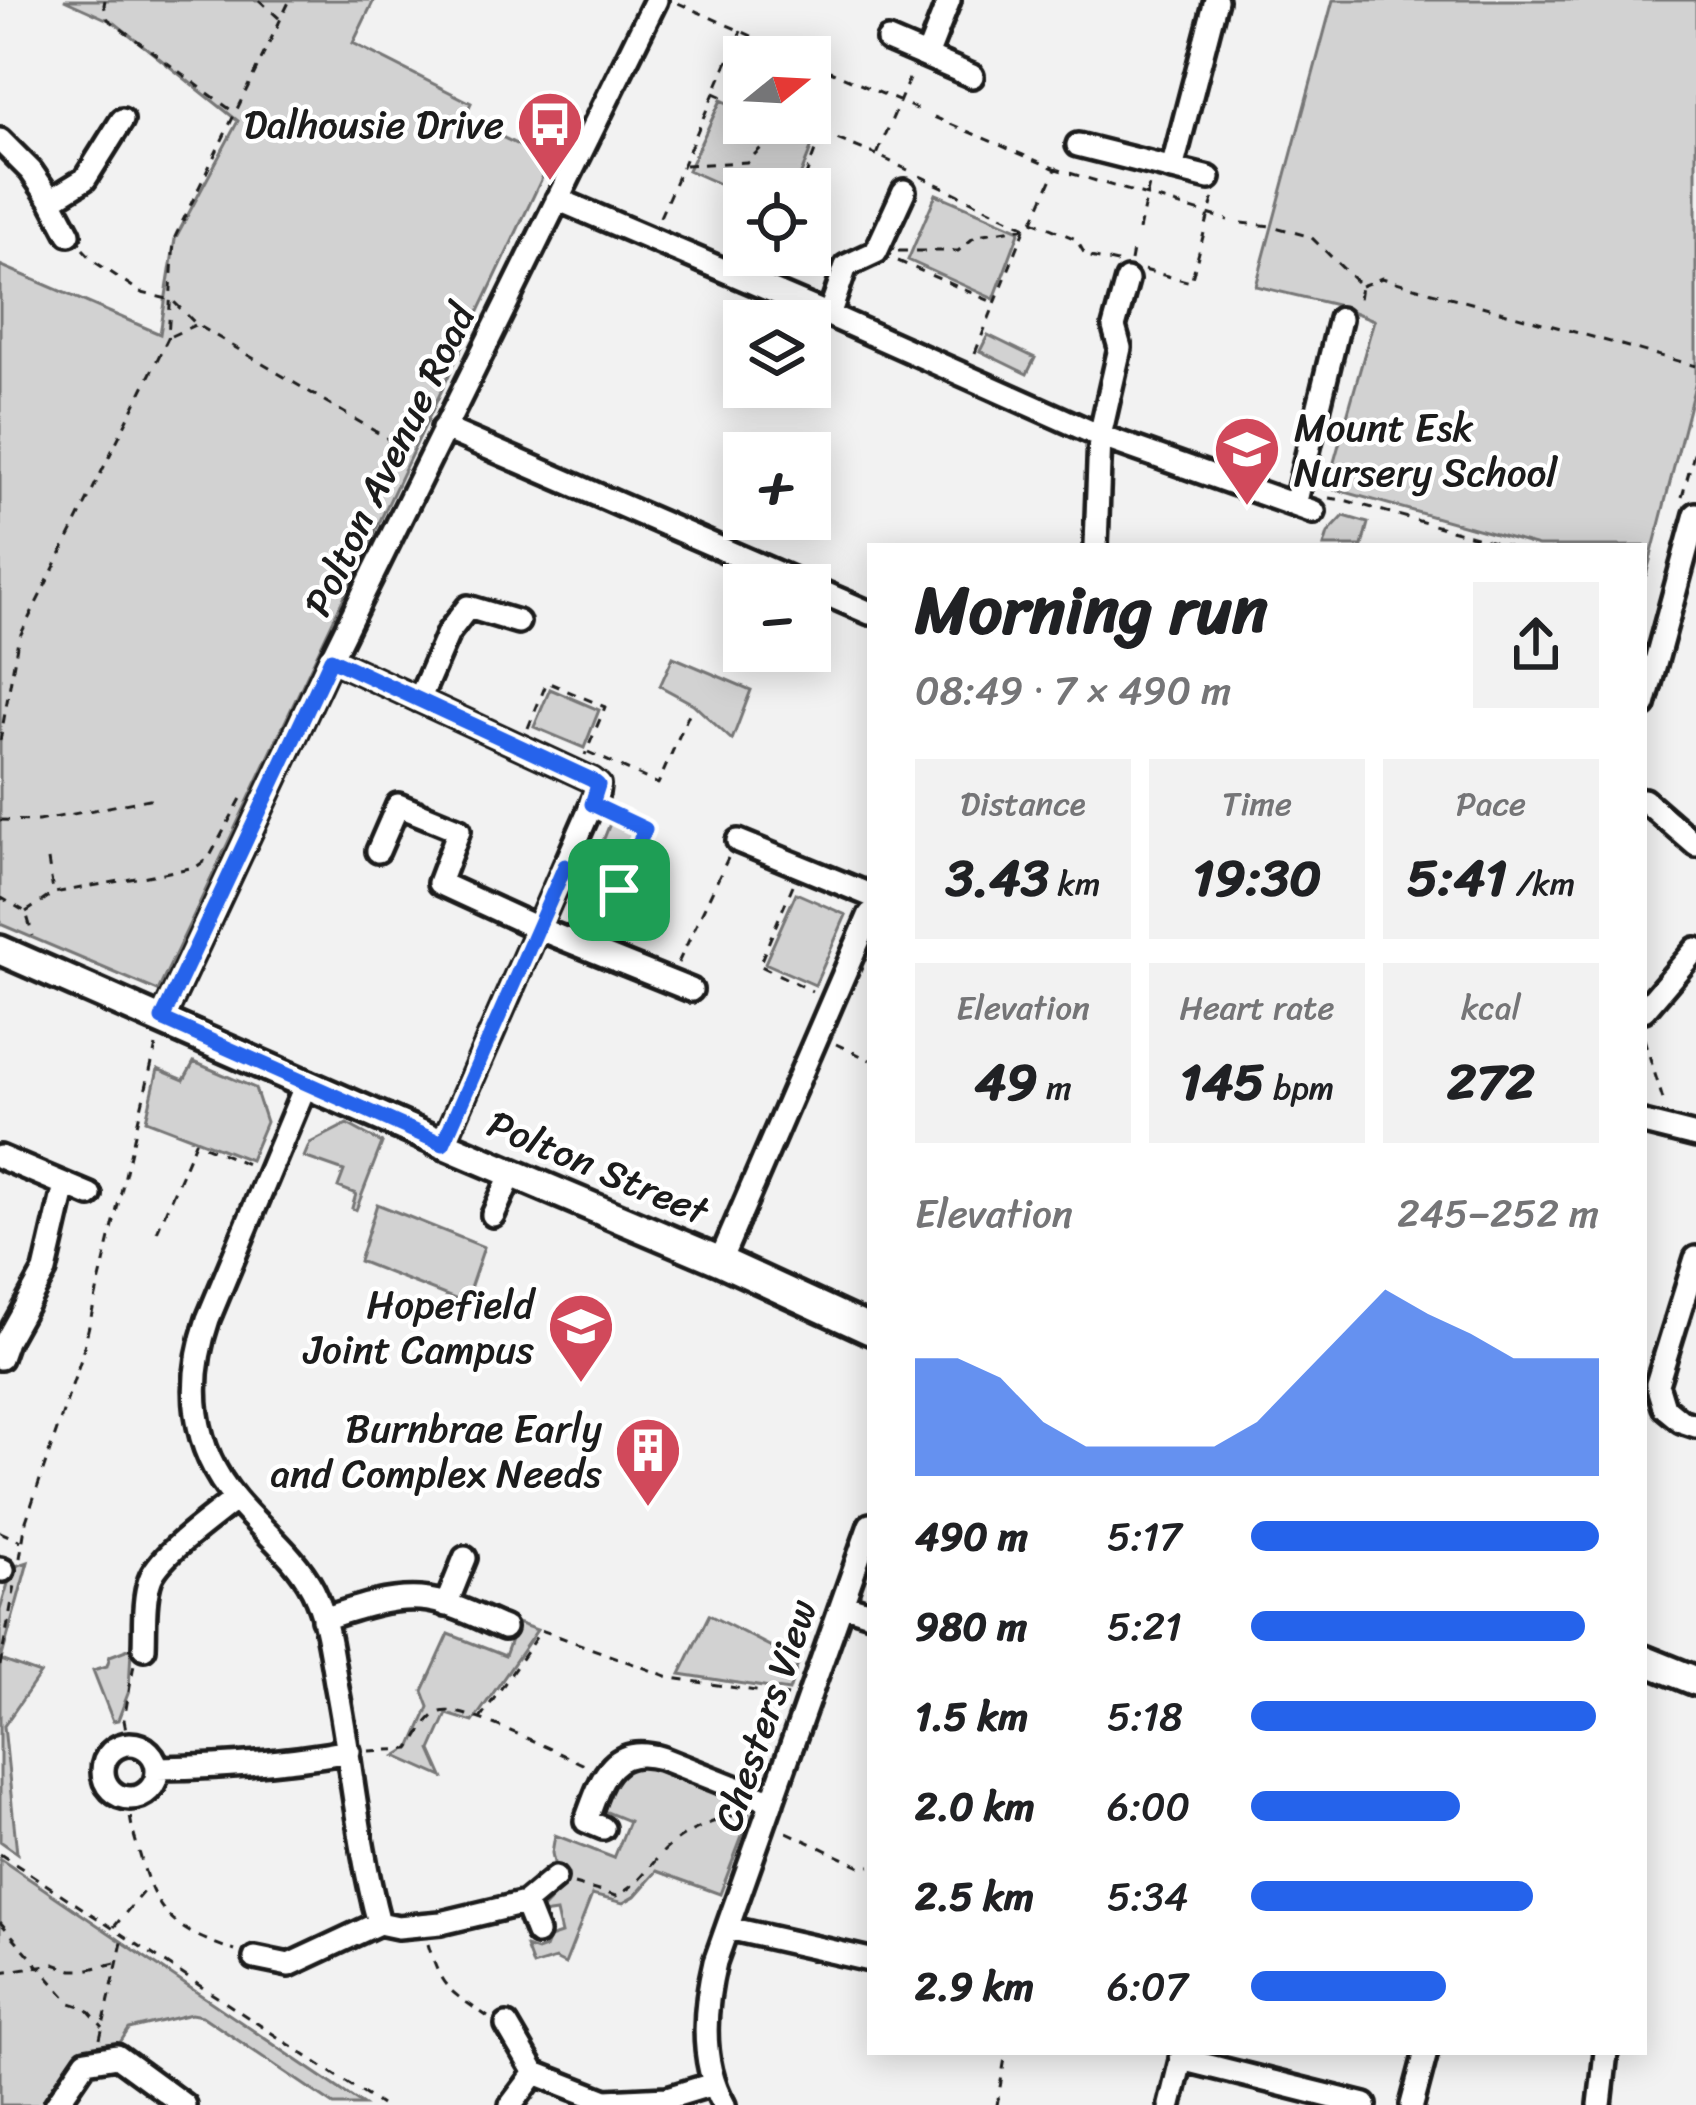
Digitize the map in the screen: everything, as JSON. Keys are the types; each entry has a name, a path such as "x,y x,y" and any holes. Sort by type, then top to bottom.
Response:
{"main road":[{"name":"Polton Street","path":"0,950 867,1329"},
{"path":"1647,1661 1696,1682"}],"street":[{"name":"Polton Avenue Road","path":"162,1019 331,659 656,0"},
{"path":"923,55 949,0"},
{"path":"1163,166 1216,0"},
{"path":"888,40 972,76"},
{"path":"51,200 86,179 122,120"},
{"path":"0,140 31,171 69,234"},
{"path":"1078,145 1208,178"},
{"path":"831,309 846,266 876,252 904,190"},
{"path":"557,199 794,300"},
{"path":"1096,543 1100,436 1120,348 1114,327 1127,280"},
{"path":"831,316 1100,436 1302,504 1340,319"},
{"path":"443,428 757,564"},
{"path":"1647,681 1653,633 1696,514"},
{"path":"831,596 867,612"},
{"path":"418,700 448,633 468,607 518,622"},
{"path":"331,659 592,780 595,795 443,1144"},
{"path":"1647,803 1696,845"},
{"path":"378,851 398,805 459,830 439,883 680,986"},
{"path":"738,841 867,894"},
{"path":"720,1261 867,921"},
{"path":"1647,1006 1696,949"},
{"path":"306,1084 208,1319 194,1379 202,1434 218,1472 235,1499 283,1547 313,1590 323,1619 349,1751 365,1872 379,1923"},
{"path":"1647,1124 1696,1136"},
{"path":"0,1157 90,1195"},
{"path":"493,1215 512,1173"},
{"path":"0,1358 45,1271 65,1185"},
{"path":"1696,1258 1657,1384 1664,1407 1696,1426"},
{"path":"144,1648 154,1571 235,1499"},
{"name":"Chesters View","path":"724,2105 713,2084 709,2056 707,2002 715,1962 867,1534"},
{"path":"446,1605 465,1558"},
{"path":"323,1619 372,1603 419,1599 504,1628"},
{"path":"842,1604 867,1612"},
{"path":"128,1744 149,1752 157,1768 153,1786 130,1799 108,1786 103,1770 110,1754 128,1744"},
{"path":"157,1768 292,1762 349,1751"},
{"path":"603,1828 586,1822 604,1774 629,1757 649,1755 769,1812"},
{"path":"255,1958 292,1973 379,1923 422,1925 525,1903 555,1878"},
{"path":"525,1903 537,1934"},
{"path":"728,1928 867,1959"},
{"path":"507,2025 535,2073 606,2101 667,2098 713,2084"},
{"path":"1170,2105 1182,2055 1365,2105"},
{"path":"1412,2105 1425,2055"},
{"path":"1600,2105 1606,2055"},
{"path":"56,2105 86,2061 118,2056 184,2105"},
{"path":"511,2105 535,2073"}],"path":[{"path":"105,0 108,19 235,113"},
{"path":"259,0 280,19"},
{"path":"0,741 18,640 168,338 174,239 290,0"},
{"path":"671,0 751,36"},
{"path":"651,239 742,32"},
{"path":"877,155 923,55"},
{"path":"831,71 921,111"},
{"path":"714,93 723,97"},
{"path":"934,117 1056,169 1228,220"},
{"path":"831,137 1026,227"},
{"path":"683,166 747,162 765,144"},
{"path":"966,376 1026,227 1056,169 1078,145"},
{"path":"1138,230 1147,196 1163,166"},
{"path":"1033,221 1076,239 1086,256 1191,282 1218,181 1208,178"},
{"path":"1242,223 1310,237 1361,286"},
{"path":"876,252 958,250 977,235 1026,227"},
{"path":"69,234 95,262 142,293 172,301 196,324 428,463"},
{"path":"876,252 995,303"},
{"path":"1361,286 1382,278 1696,366"},
{"path":"1340,319 1357,314 1361,286"},
{"path":"168,338 196,324"},
{"path":"1302,504 1344,500 1489,543"},
{"path":"520,746 547,682 605,707 586,751 658,784 692,707"},
{"path":"26,912 54,893 196,867 208,858 241,795 253,787 271,788"},
{"path":"565,866 619,890 645,829 595,795"},
{"path":"0,820 38,821 154,798"},
{"path":"680,986 722,868 738,841"},
{"path":"48,860 54,893"},
{"path":"800,866 759,965 833,1001"},
{"path":"0,897 26,912 33,933 28,961"},
{"path":"0,1666 10,1568 23,1542 81,1359 162,1019"},
{"path":"818,1035 867,1059"},
{"path":"1647,1049 1672,1130"},
{"path":"157,1232 195,1142 252,1166"},
{"path":"0,1532 23,1542"},
{"path":"480,1719 541,1630 672,1678 808,1700"},
{"path":"128,1744 124,1720 135,1657 144,1648"},
{"path":"349,1751 410,1749 433,1716 449,1710 604,1774"},
{"path":"130,1799 128,1813 148,1886 161,1911 173,1922 255,1958"},
{"path":"555,1878 616,1896 634,1887 680,1838 735,1814 769,1812 867,1866"},
{"path":"0,1854 381,2105"},
{"path":"113,1929 148,1886"},
{"path":"0,1922 71,2002 86,2008 103,2026"},
{"path":"422,1925 437,1975 447,1989 507,2025"},
{"path":"96,2060 123,1936"},
{"path":"0,1972 54,1964 86,1970 117,1963"},
{"path":"997,2105 1005,2055"}],"shaded area":[{"path":"64,0 374,0 353,43 471,103 464,118 550,161 158,991 0,924 0,265 160,334 175,239 238,121 115,23"},
{"path":"1333,0 1696,0 1696,381 1647,572 1647,543 1527,543 1327,487 1374,320 1336,305 1256,286"},
{"path":"721,100 723,144 813,144 803,168 723,168 723,186 688,170"},
{"path":"936,194 1020,230 994,299 908,260"},
{"path":"988,335 1035,358 1027,374 980,351"},
{"path":"1344,516 1368,523 1363,543 1325,543"},
{"path":"673,657 751,690 732,740 693,704 660,686"},
{"path":"550,689 599,710 584,748 534,727"},
{"path":"611,821 638,832 617,885 590,874"},
{"path":"796,893 846,915 815,985 765,963"},
{"path":"194,1062 255,1088 266,1122 250,1160 146,1120 158,1069 184,1080"},
{"path":"347,1124 382,1143 356,1210 352,1208 356,1194 338,1187 344,1171 304,1157 310,1143"},
{"path":"377,1204 484,1247 465,1303 359,1261"},
{"path":"28,1562 1,1660 40,1674 4,1726 17,1853 0,1841 0,1610 13,1567"},
{"path":"709,1615 799,1661 789,1691 680,1674"},
{"path":"517,1623 537,1630 473,1722 447,1714 431,1750 443,1777 396,1756 412,1746 429,1707 423,1691 449,1634 505,1656"},
{"path":"131,1648 129,1691 118,1720 113,1721 93,1670"},
{"path":"652,1764 745,1806 748,1821 720,1894 657,1871 623,1903 592,1895 565,1964 555,1959 533,1966 526,1947 537,1951 545,1948 549,1938 561,1934 556,1912 542,1914 566,1884 562,1869 555,1868 555,1835 614,1858 629,1821 604,1811 611,1792 624,1773"},
{"path":"0,1859 363,2105 334,2105 202,2016 191,2014 129,2029 117,2047 48,2105 0,2105"}],"place":[{"name":"Dalhousie Drive","path":"550,183"},
{"name":"Mount Esk Nursery School","path":"1247,508"},
{"name":"Hopefield Joint Campus","path":"581,1385"},
{"name":"Burnbrae Early and Complex Needs","path":"648,1509"}],"route":[{"path":"331,659 592,780 598,785 592,804 645,829 619,890 565,866 443,1144 162,1019 331,659"}]}
